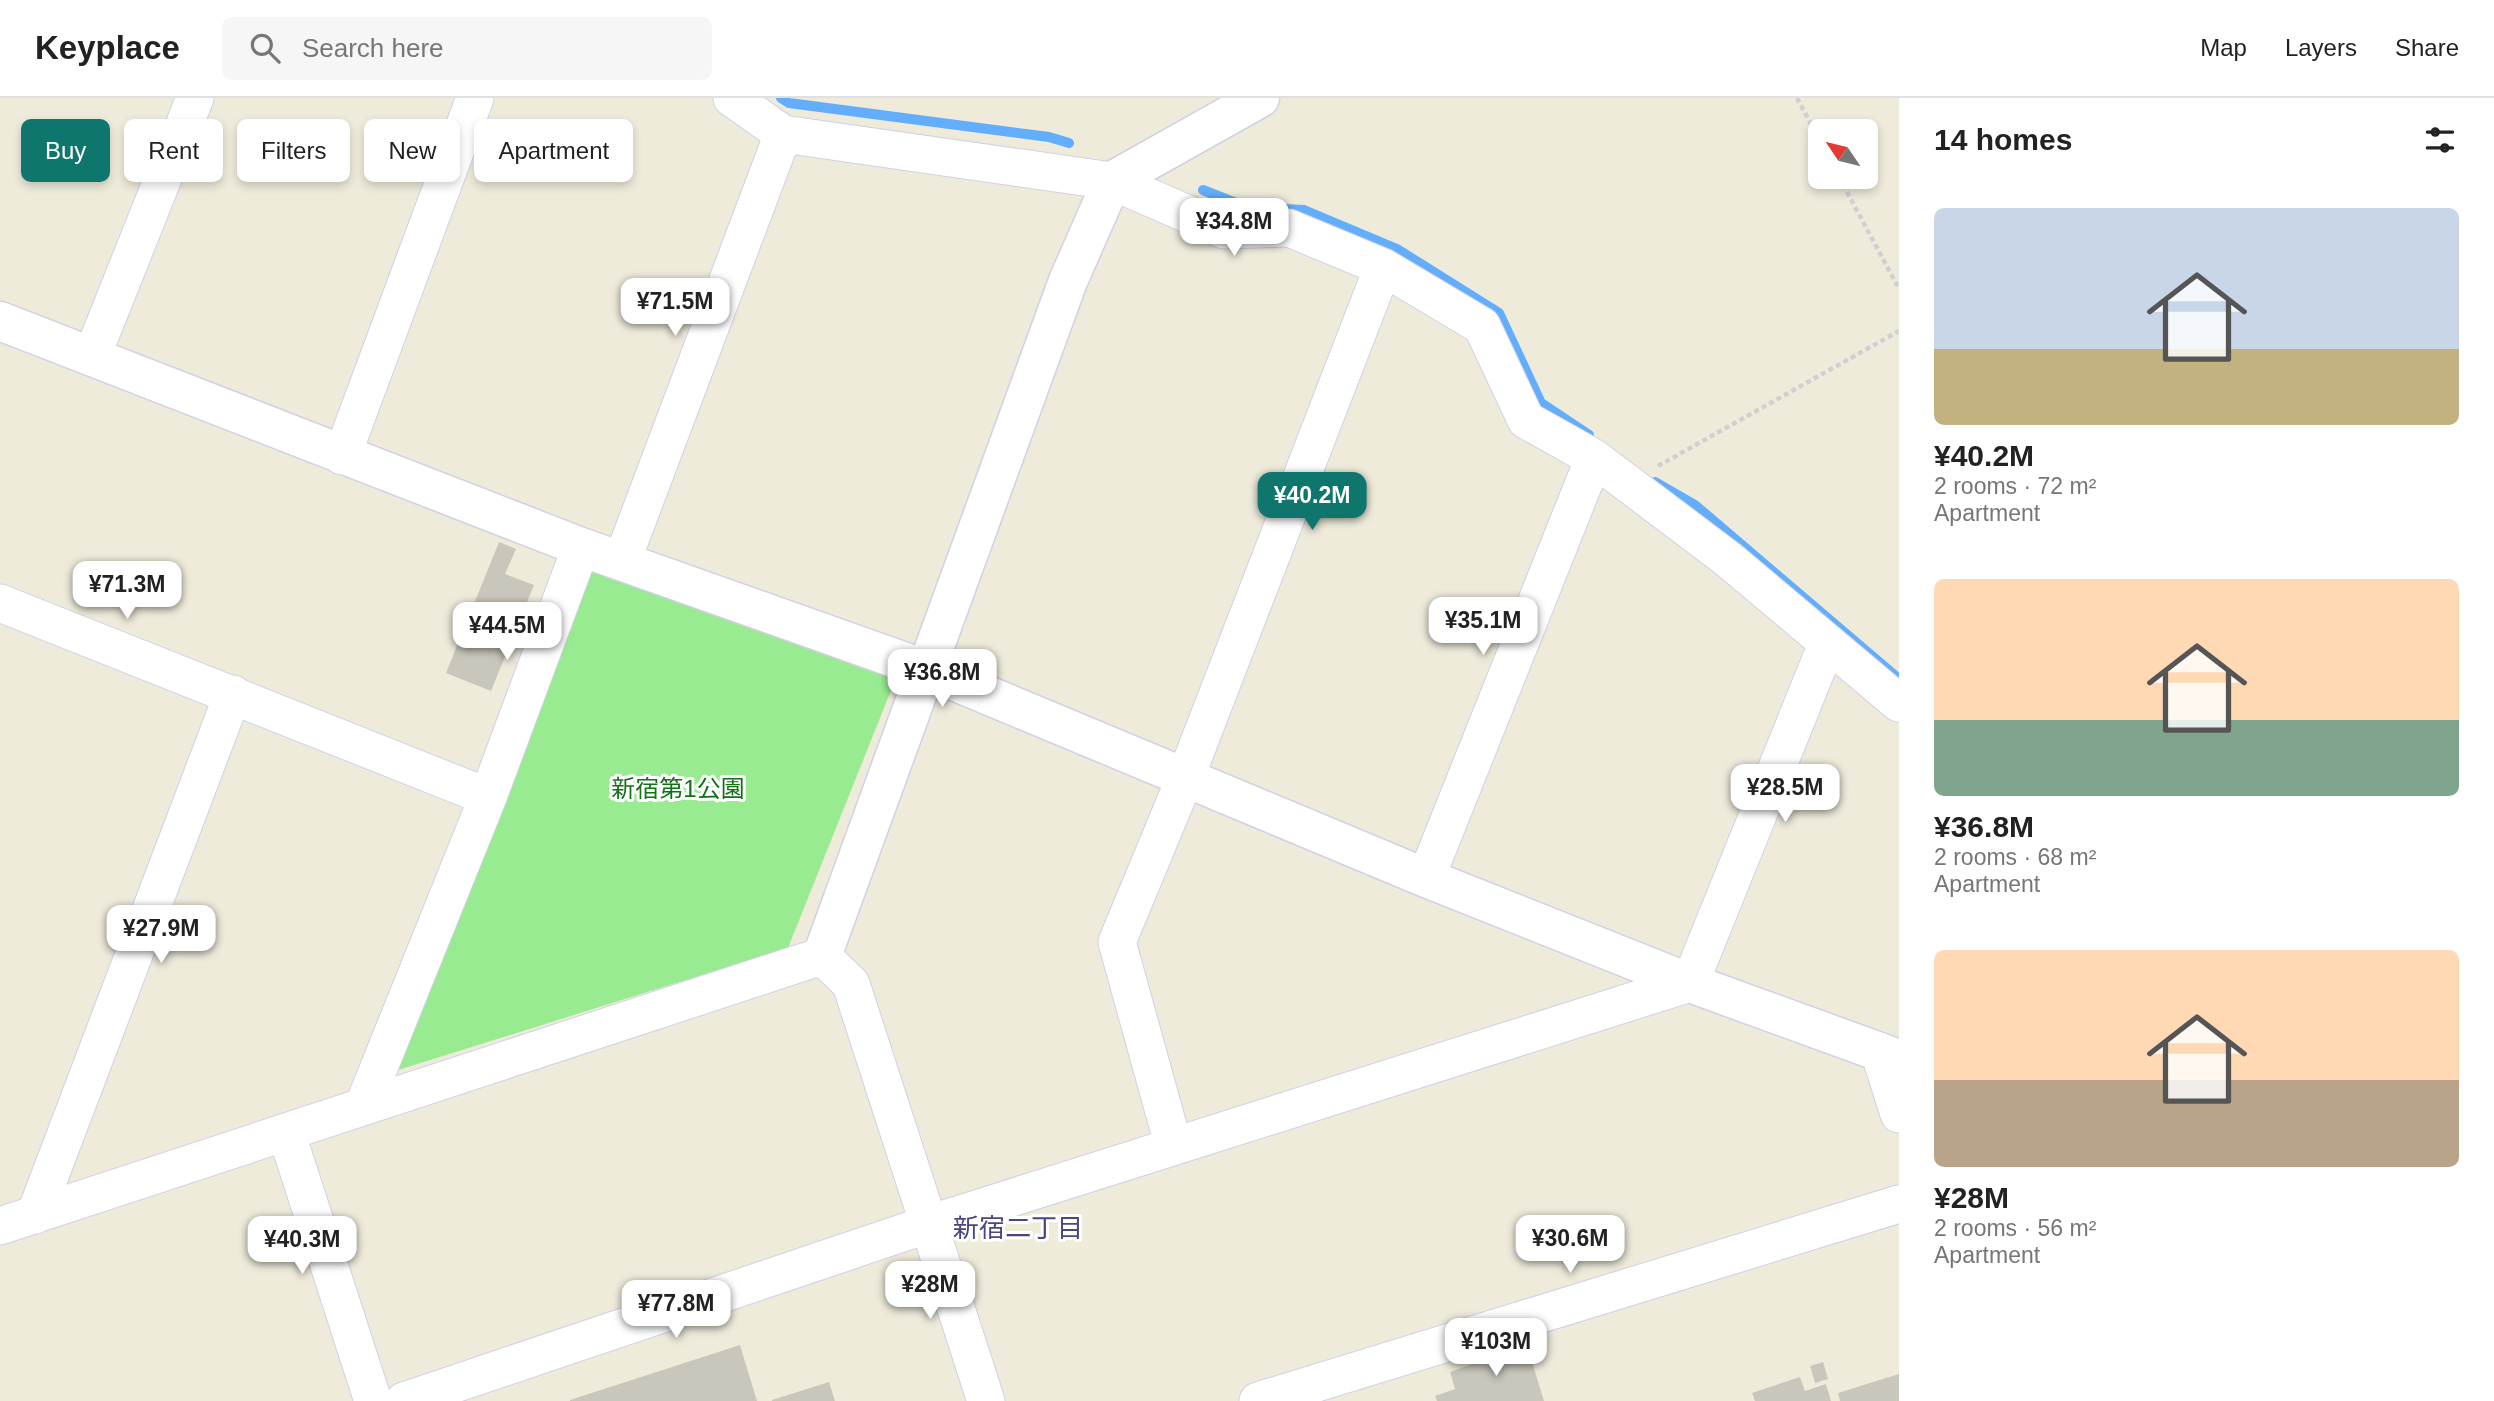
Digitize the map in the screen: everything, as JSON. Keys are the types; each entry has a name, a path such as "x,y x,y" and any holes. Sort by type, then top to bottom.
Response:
{"street":[{"path":"92,356 195,98"},
{"path":"342,456 475,98"},
{"path":"732,98 783,134 1112,181 1224,230 1289,228 1383,267 1482,326 1526,420 1594,458 1628,483 1728,559 1899,703"},
{"path":"822,956 1068,281 1112,181 1261,98"},
{"path":"622,561 783,134"},
{"path":"1173,1144 1117,942 1186,776 1383,267"},
{"path":"0,321 581,547 925,669 1426,878 1690,982 1889,1055 1899,1114"},
{"path":"1426,878 1594,458"},
{"path":"363,1107 488,797 581,547"},
{"path":"0,603 488,797"},
{"path":"1690,982 1827,644"},
{"path":"35,1215 233,694"},
{"path":"0,1226 822,956"},
{"path":"822,956 851,984 986,1401"},
{"path":"404,1401 1173,1144 1690,982"},
{"path":"286,1132 373,1401"},
{"path":"1258,1401 1899,1204"}],"path":[{"path":"1797,98 1808,119"},
{"path":"1845,189 1899,289"},
{"path":"1628,483 1899,331"}],"green space":[{"name":"新宿第1公園","path":"589,571 896,678 788,948 395,1071"}],"building":[{"path":"499,542 516,549 505,574 534,585 491,691 446,673"},
{"path":"740,1345 757,1401 570,1401 570,1400"},
{"path":"1499,1345 1502,1355 1527,1346 1544,1401 1437,1401 1435,1396 1455,1389 1450,1372 1475,1363 1472,1354"},
{"path":"1823,1362 1828,1379 1815,1383 1810,1366"},
{"path":"1899,1374 1899,1401 1840,1401 1838,1393"},
{"path":"1800,1377 1805,1391 1826,1384 1831,1401 1755,1401 1752,1393"},
{"path":"829,1382 835,1401 772,1401 772,1400"}],"waterway":[{"path":"781,98 789,103 1049,137 1069,143"},
{"path":"1203,190 1246,207 1304,210 1397,249 1499,313 1541,403 1589,435"},
{"path":"1655,482 1695,505 1899,679"}],"district":[{"name":"新宿二丁目","path":"1018,1228"}]}
